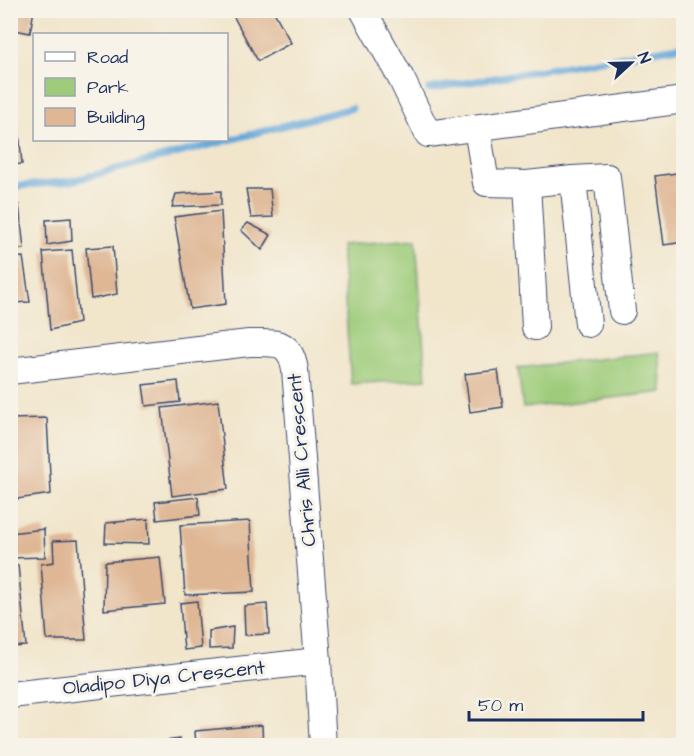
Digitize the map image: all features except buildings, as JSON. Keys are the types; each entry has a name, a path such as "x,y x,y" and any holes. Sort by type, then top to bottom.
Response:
{"street":[{"path":"363,10 402,80 428,134 684,100"},
{"path":"477,128 486,183 527,184 607,177 622,310"},
{"path":"573,179 588,324"},
{"path":"527,184 535,327"},
{"name":"Chris Alli Crescent","path":"10,371 249,343 266,343 287,348 291,353 295,370 323,746"},
{"name":"Oladipo Diya Crescent","path":"10,695 318,661"}],"green space":[{"path":"416,239 426,379 351,384 341,245"},
{"path":"659,352 663,392 523,408 518,368"}],"waterway":[{"path":"429,89 684,46"},
{"path":"228,140 352,108"},
{"path":"10,187 71,181 225,141"}]}
